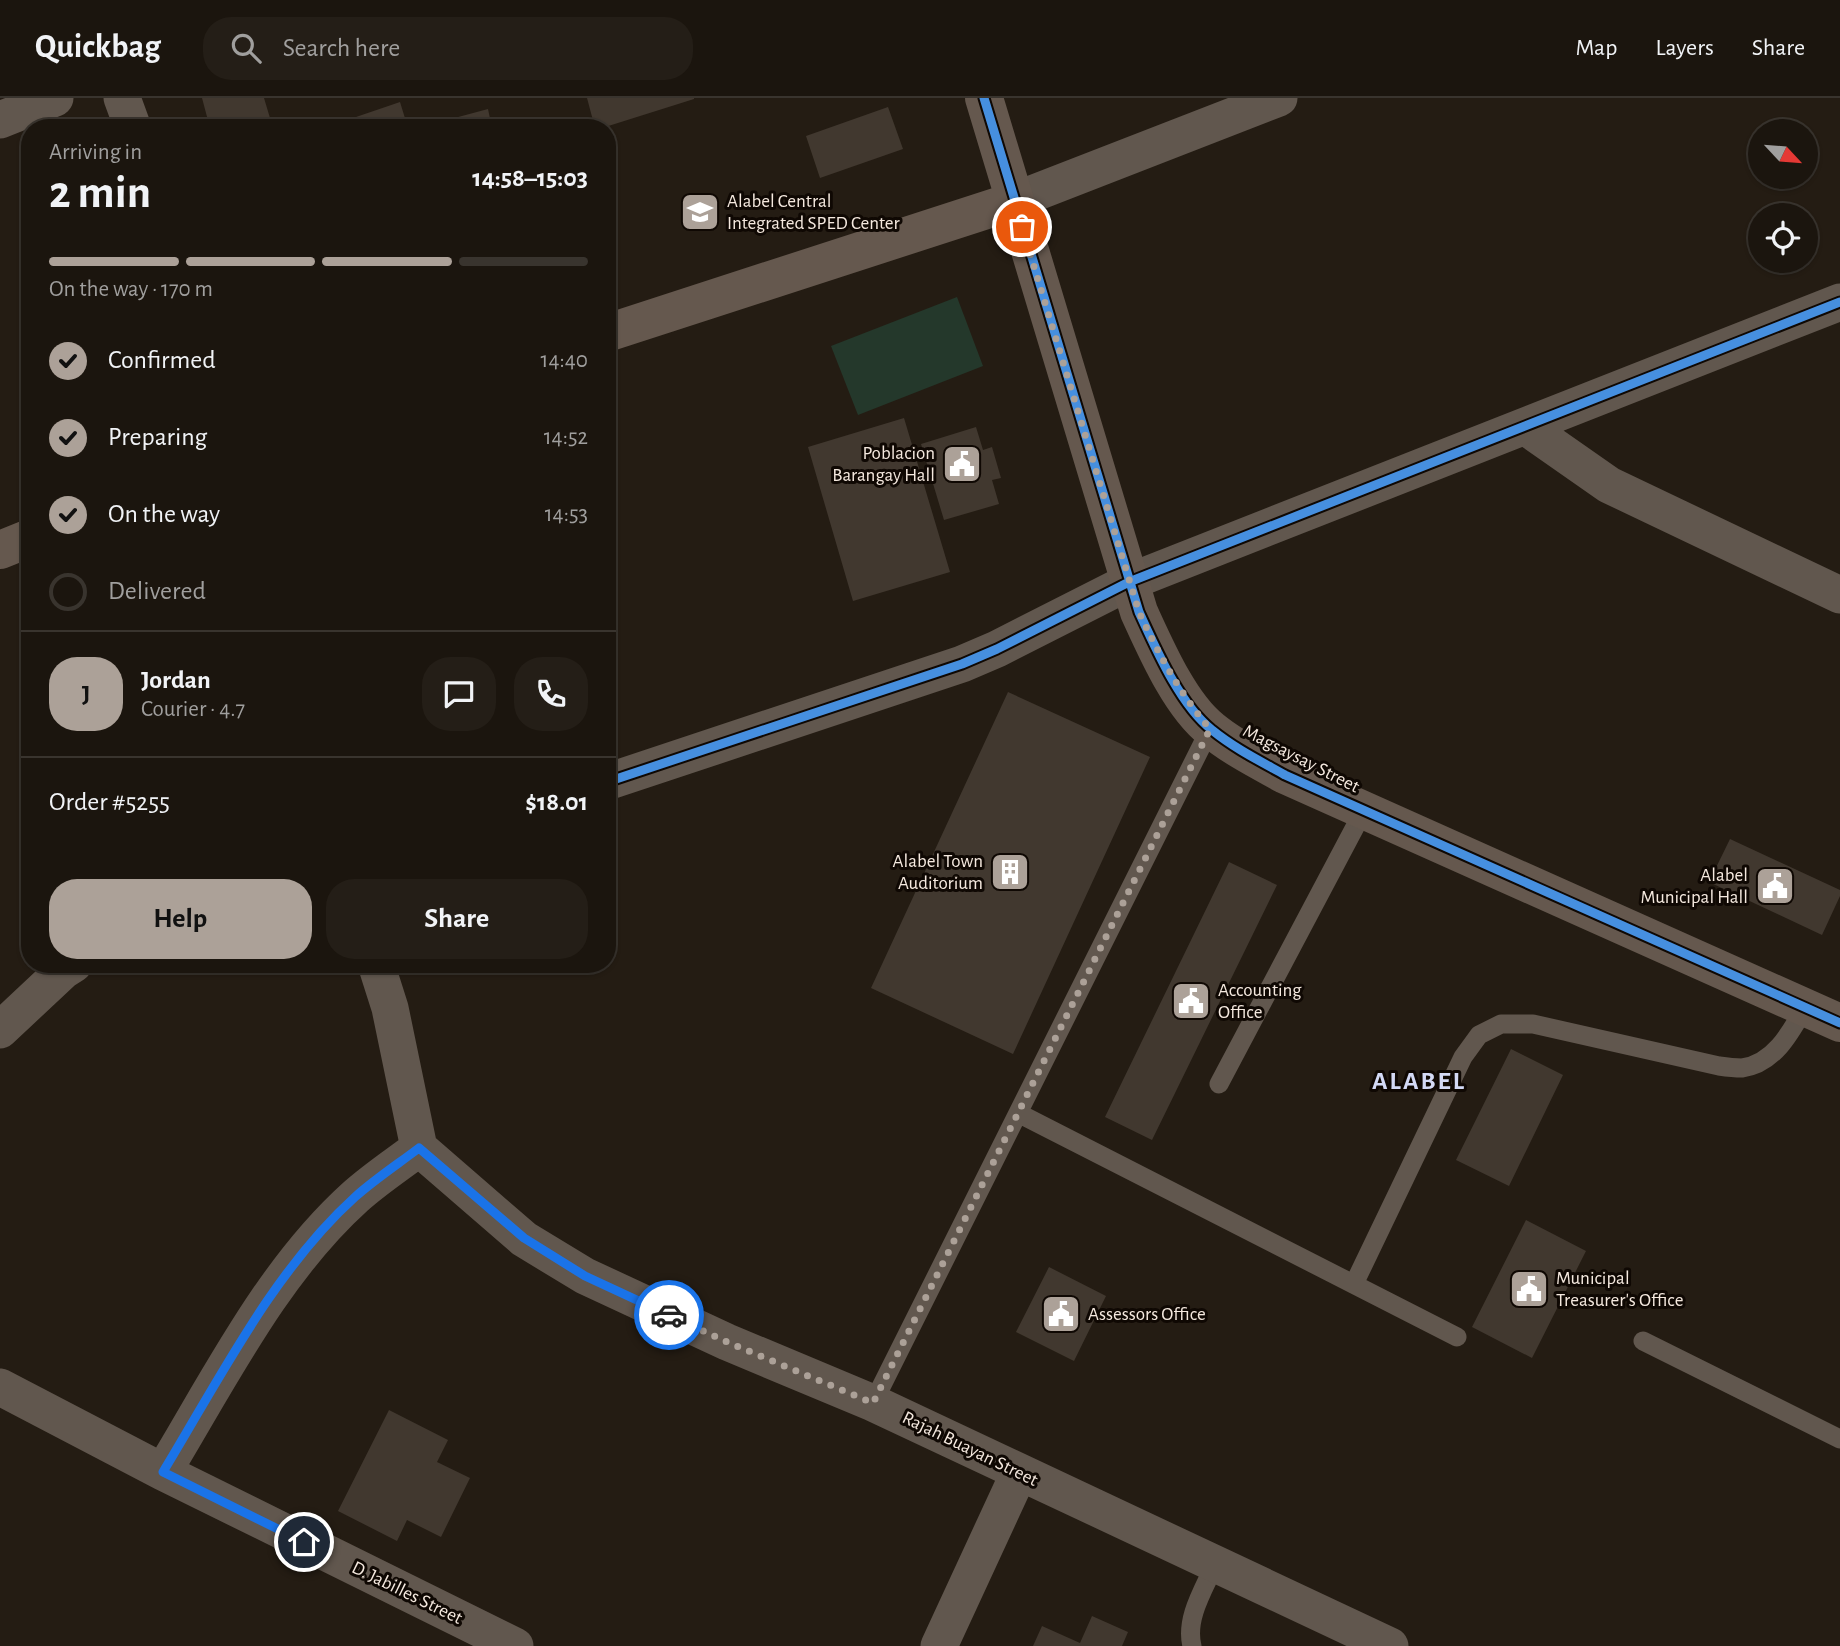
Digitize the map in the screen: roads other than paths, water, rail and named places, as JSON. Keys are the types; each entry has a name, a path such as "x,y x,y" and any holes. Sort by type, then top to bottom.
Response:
{"street":[{"path":"0,120 55,98"},
{"path":"122,98 130,119"},
{"name":"Magsaysay Street","path":"985,98 1139,612 1160,657 1184,697 1210,729 1246,754 1285,775 1840,1023"},
{"path":"616,330 1014,201 1279,98"},
{"path":"616,779 962,664 1020,638 1129,582 1840,302"},
{"path":"1526,427 1609,485 1840,595"},
{"path":"0,550 21,542"},
{"path":"0,1030 61,973"},
{"path":"163,1472 274,1290 303,1253 356,1196 419,1148 390,1008 379,973"},
{"name":"Rajah Buayan Street","path":"419,1148 524,1238 585,1276 727,1342 873,1403 1390,1646"},
{"name":"D. Jabilles Street","path":"0,1387 163,1472 515,1646"},
{"path":"939,1646 1019,1473"}],"lane":[{"path":"873,1403 1210,729"},
{"path":"1219,1084 1364,810"},
{"path":"1354,1284 1463,1058 1479,1035 1501,1024 1533,1024 1719,1066 1743,1068 1764,1060 1786,1040 1805,1007"},
{"path":"1018,1113 1457,1337"},
{"path":"1643,1341 1840,1439"},
{"path":"1192,1646 1192,1616 1215,1564"}],"place":[{"name":"Alabel Central Integrated SPED Center","path":"700,212"},
{"name":"Poblacion Barangay Hall","path":"962,464"},
{"name":"Alabel Town Auditorium","path":"1010,872"},
{"name":"Alabel Municipal Hall","path":"1775,886"},
{"name":"Accounting Office","path":"1191,1001"},
{"name":"Municipal Treasurer's Office","path":"1529,1289"},
{"name":"Assessors Office","path":"1061,1314"}],"district":[{"name":"ALABEL","path":"1419,1081"}]}
